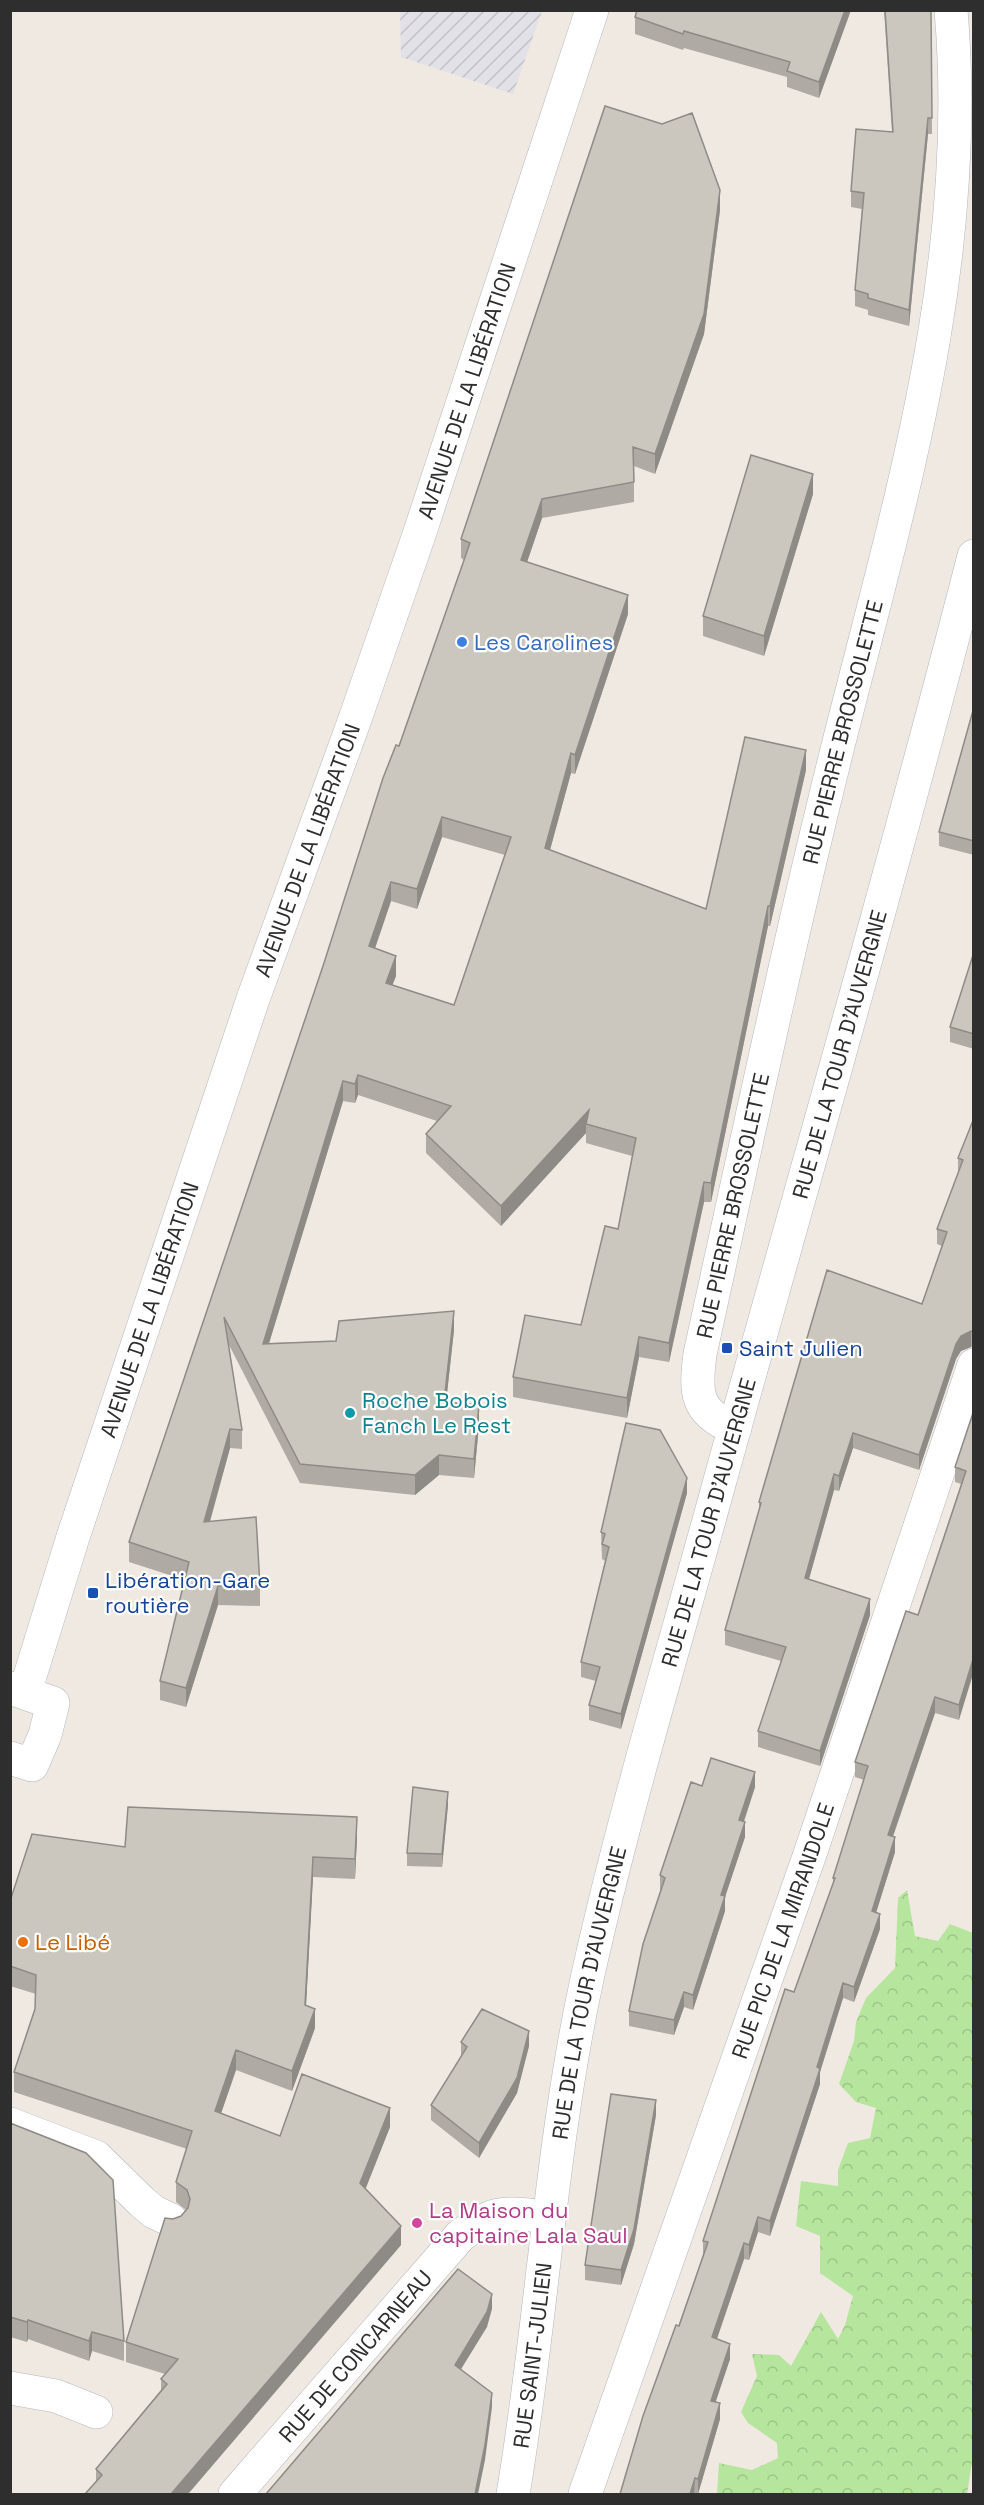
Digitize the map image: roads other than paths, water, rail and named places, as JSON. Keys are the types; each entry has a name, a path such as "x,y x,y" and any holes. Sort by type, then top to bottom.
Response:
{"street":[{"name":"AVENUE DE LA LIBÉRATION","path":"10,1758 32,1765 45,1735 53,1703 18,1690 73,1537 253,999 336,773 415,546 592,10"},
{"name":"RUE PIERRE BROSSOLETTE","path":"735,1428 721,1423 704,1410 697,1379 700,1354 793,931 889,552 930,369 946,258 955,148 957,101 951,10"},
{"name":"RUE DE LA TOUR D'AUVERGNE","path":"549,2217 568,2072 597,1937 658,1701 974,556"},
{"name":"RUE PIC DE LA MIRANDOLE","path":"585,2494 811,1851 974,1365"},
{"path":"10,2124 96,2157 142,2202 154,2212 171,2220"},
{"name":"RUE DE CONCARNEAU","path":"235,2494 460,2236 483,2219 497,2214 549,2217"},
{"name":"RUE SAINT-JULIEN","path":"513,2494 529,2404 549,2217"},
{"path":"10,2388 56,2396 96,2412"}],"place":[{"name":"Les Carolines","path":"462,642"},
{"name":"Saint Julien","path":"727,1348"},
{"name":"Roche Bobois Fanch Le Rest","path":"350,1413"},
{"name":"Libération-Gare routière","path":"93,1593"},
{"name":"Le Libé","path":"23,1942"},
{"name":"La Maison du capitaine Lala Saul","path":"417,2223"}]}
